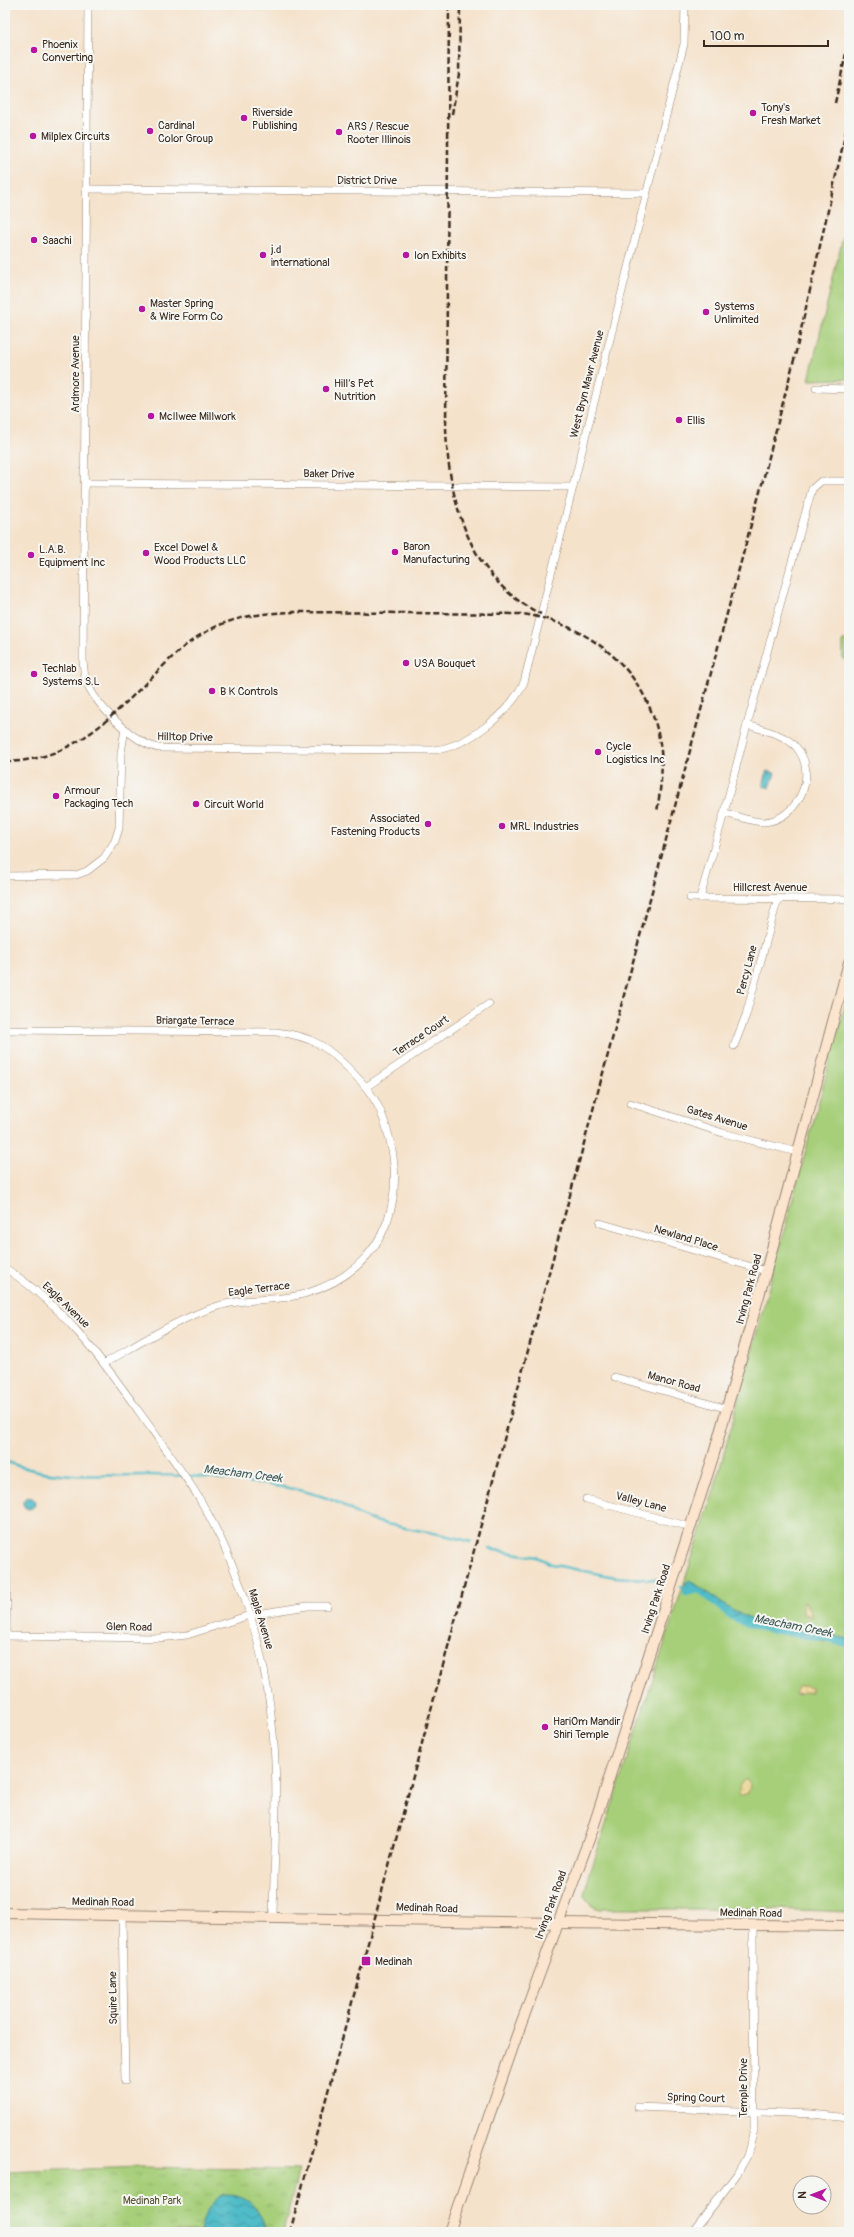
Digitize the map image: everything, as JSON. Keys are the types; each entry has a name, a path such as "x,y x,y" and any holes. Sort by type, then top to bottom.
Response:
{"main road":[{"name":"Irving Park Road","path":"449,2232 557,1923 592,1831 691,1527 728,1409 849,962"},
{"name":"Medinah Road","path":"5,1912 557,1923 849,1926"}],"street":[{"name":"Ardmore Avenue","path":"88,5 83,662 86,680 96,699 125,729"},
{"name":"West Bryn Mawr Avenue","path":"463,742 508,708 524,682 684,44 685,5"},
{"name":"District Drive","path":"87,189 646,193"},
{"path":"816,388 849,389"},
{"path":"700,898 812,489 821,482 849,481"},
{"name":"Baker Drive","path":"85,483 573,487"},
{"path":"724,813 762,822 780,817 796,805 805,786 806,765 797,748 782,737 747,725"},
{"path":"5,876 61,877 76,875 87,871 104,858 115,841 119,828 121,753 125,729"},
{"name":"Hilltop Drive","path":"125,729 148,746 159,748 434,750 449,748 463,742"},
{"name":"Hillcrest Avenue","path":"690,898 849,899"},
{"name":"Percy Lane","path":"734,1046 746,1015 778,898"},
{"name":"Terrace Court","path":"366,1087 488,1004"},
{"name":"Briargate Terrace","path":"5,1030 289,1034 309,1039 333,1052 366,1087 380,1109 393,1147 396,1172 395,1193 391,1211 382,1233 363,1260 352,1270"},
{"name":"Gates Avenue","path":"630,1103 723,1133 797,1152"},
{"name":"Newland Place","path":"600,1223 766,1271"},
{"name":"Eagle Avenue","path":"5,1268 36,1290 61,1312 105,1364"},
{"name":"Eagle Terrace","path":"105,1364 166,1328 199,1312 243,1300 304,1294 328,1285 352,1270"},
{"name":"Maple Avenue","path":"105,1364 187,1480 208,1516 228,1555 250,1615 266,1677 274,1734 275,1779 273,1918"},
{"name":"Manor Road","path":"615,1377 728,1409"},
{"name":"Valley Lane","path":"586,1499 691,1527"},
{"path":"5,1571 7,1572 6,1636"},
{"name":"Glen Road","path":"6,1636 159,1638 187,1635 250,1615 308,1606 327,1606"},
{"name":"Squire Lane","path":"122,1914 125,2081"},
{"name":"Temple Drive","path":"693,2232 737,2174 747,2156 754,2130 753,1925"},
{"name":"Spring Court","path":"637,2107 755,2111 849,2118"}],"green space":[{"path":"849,211 849,379 809,380"},
{"path":"843,641 849,641 849,659 843,659"},
{"path":"849,990 849,1912 773,1909 599,1909 592,1906 584,1896 585,1889 714,1490"},
{"name":"Medinah Park","path":"140,2167 299,2170 283,2232 5,2232 5,2172"}],"sand":[{"path":"803,1602 807,1604 812,1617 803,1614"},
{"path":"805,1686 813,1688 811,1693 807,1692 798,1695 795,1694 798,1687"},
{"path":"746,1779 750,1786 748,1793 740,1796 740,1786"}],"water":[{"path":"767,771 775,773 770,788 763,786"},
{"path":"31,1497 34,1498 34,1508 27,1509 24,1508 23,1501 24,1498"},
{"name":"Meacham Creek","path":"690,1580 730,1609 752,1620 849,1639 849,1646 750,1628 732,1619 700,1593 697,1592 686,1595 684,1592 686,1582"},
{"path":"225,2194 242,2197 253,2204 261,2216 266,2232 200,2232 205,2215 211,2205 220,2196"}],"waterway":[{"name":"Meacham Creek","path":"5,1461 22,1467 56,1474 92,1476 192,1476 290,1488 327,1498 361,1516 381,1523 446,1535 471,1542"},
{"name":"Meacham Creek","path":"489,1549 537,1557 554,1565 615,1577 658,1580"},
{"name":"Meacham Creek","path":"680,1586 685,1587 684,1592 686,1595 697,1592 700,1593 732,1619 750,1628 822,1640"},
{"name":"Meacham Creek","path":"829,1642 849,1646"}],"railway":[{"path":"449,5 446,427 452,483 458,510 468,536 480,559 496,581 517,599 541,614"},
{"path":"452,114 459,74 460,5"},
{"path":"835,103 849,40"},
{"path":"290,2232 762,484 795,356 849,118"},
{"path":"5,762 30,759 52,754 90,734 107,720 186,645 199,636 227,622 248,616 294,612 523,614 549,620 574,630 596,643 616,659 633,678 646,700 656,724 661,751 662,759 657,812"}],"place":[{"name":"Phoenix Converting","path":"34,50"},
{"name":"Tony's Fresh Market","path":"753,113"},
{"name":"Riverside Publishing","path":"244,118"},
{"name":"Cardinal Color Group","path":"150,131"},
{"name":"ARS / Rescue Rooter Illinois","path":"339,132"},
{"name":"Milplex Circuits","path":"33,136"},
{"name":"Saachi","path":"34,240"},
{"name":"j.d international","path":"263,255"},
{"name":"Ion Exhibits","path":"406,255"},
{"name":"Master Spring & Wire Form Co","path":"142,309"},
{"name":"Systems Unlimited","path":"706,312"},
{"name":"Hill's Pet Nutrition","path":"326,389"},
{"name":"McIlwee Millwork","path":"151,416"},
{"name":"Ellis","path":"679,420"},
{"name":"Baron Manufacturing","path":"395,552"},
{"name":"Excel Dowel & Wood Products LLC","path":"146,553"},
{"name":"L.A.B. Equipment Inc","path":"31,555"},
{"name":"USA Bouquet","path":"406,663"},
{"name":"Techlab Systems S.L","path":"34,674"},
{"name":"B K Controls","path":"212,691"},
{"name":"Cycle Logistics Inc","path":"598,752"},
{"name":"Armour Packaging Tech","path":"56,796"},
{"name":"Circuit World","path":"196,804"},
{"name":"Associated Fastening Products","path":"428,824"},
{"name":"MRL Industries","path":"502,826"},
{"name":"HariOm Mandir Shiri Temple","path":"545,1727"},
{"name":"Medinah","path":"366,1961"}]}
